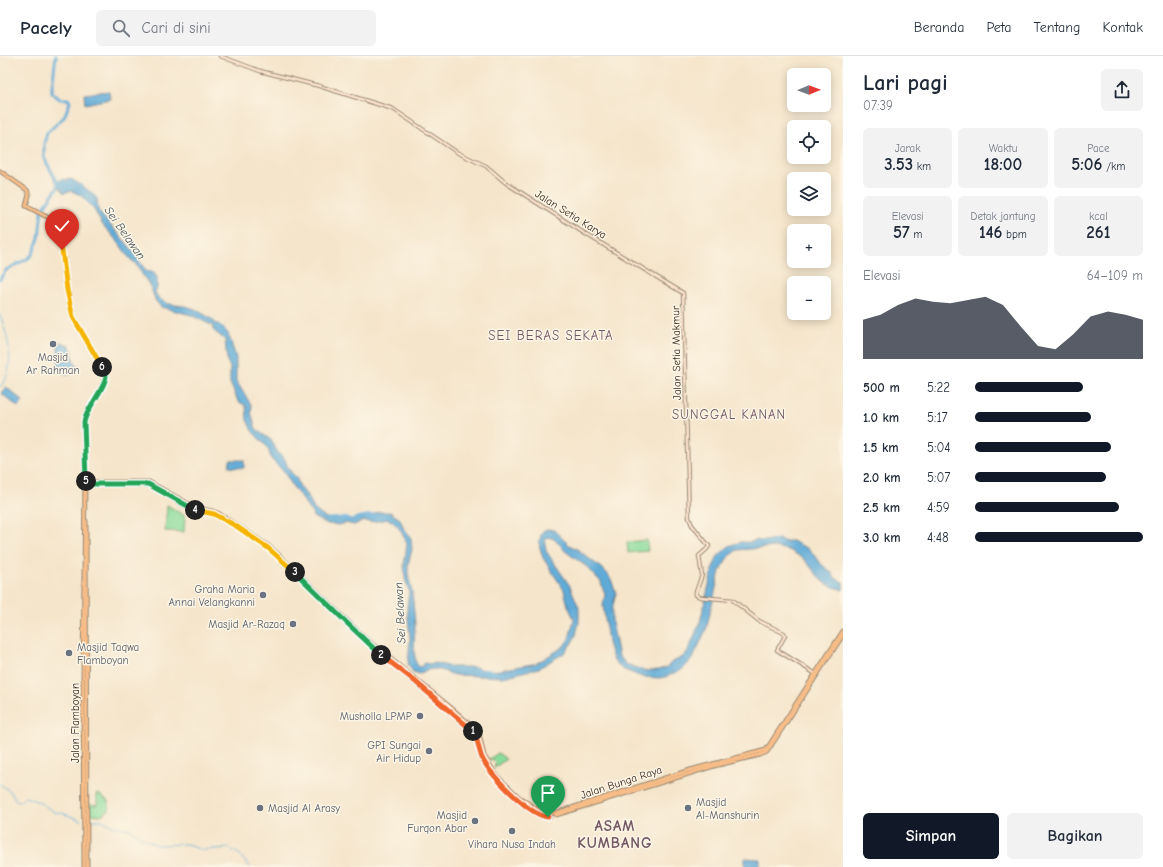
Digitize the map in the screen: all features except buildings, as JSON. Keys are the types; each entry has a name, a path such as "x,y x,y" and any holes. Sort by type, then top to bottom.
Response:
{"main road":[{"name":"Jalan Setia Karya","path":"220,56 260,71 319,86 393,109 451,148 486,166 506,183 584,233 683,293"},
{"name":"Jalan Flamboyan","path":"0,171 28,190 29,195 26,206 49,218 55,225 60,235 68,295 73,317 106,374 84,422 86,867"},
{"name":"Jalan Setia Makmur","path":"683,293 689,518 692,525 709,546 699,558 702,575 696,592 706,597 733,600 759,621 784,632 785,636 777,650 817,674"},
{"name":"Jalan Bunga Raya","path":"85,482 149,482 197,511 218,515 276,554 372,646 473,731 481,753 498,781 513,796 541,816 548,817 731,760 760,755 767,752 843,635"},
{"name":"Jalan Bunga Raya","path":"817,674 843,630"}],"green space":[{"path":"167,505 185,516 184,532 165,531"},
{"path":"647,540 648,551 628,553 627,542"},
{"path":"498,753 506,759 494,768 496,763 489,759"},
{"path":"97,793 109,801 109,810 101,815 89,814 89,804 97,805"}],"water":[{"path":"109,91 110,99 85,104 84,94"},
{"name":"Sei Belawan","path":"62,179 71,179 93,194 97,199 99,212 130,247 146,271 153,272 157,277 157,288 155,292 159,298 174,305 186,306 197,310 220,325 227,332 236,358 236,381 252,406 251,412 255,426 258,431 271,440 278,453 285,459 288,468 297,479 300,487 309,498 314,509 324,517 332,520 344,518 353,521 371,516 378,512 390,512 400,519 404,529 411,538 412,550 408,564 408,574 412,591 415,624 414,652 416,663 419,667 421,667 424,663 436,663 451,667 475,667 486,671 500,670 537,663 563,647 569,639 574,619 568,606 564,590 543,558 540,548 539,542 541,535 543,531 547,529 554,530 569,545 577,549 605,571 611,579 616,593 612,610 612,623 619,656 626,664 646,671 658,670 667,667 672,662 684,656 688,651 700,622 713,568 718,556 729,546 740,542 751,542 755,540 763,541 778,539 783,541 792,541 809,549 835,578 843,582 843,590 823,582 804,559 789,550 774,547 737,550 729,556 720,571 706,630 693,658 683,669 665,677 642,677 622,669 613,659 608,643 603,606 605,593 601,582 587,567 565,551 558,542 547,537 545,542 546,551 570,586 579,608 579,622 576,635 572,643 563,654 539,668 503,677 455,675 437,669 426,670 420,674 413,672 408,665 410,638 407,608 409,591 405,579 404,564 407,543 399,528 388,519 371,522 364,521 354,525 345,523 340,525 327,524 313,517 312,513 284,472 271,459 266,446 252,431 247,420 246,406 238,401 230,383 230,367 227,361 225,340 213,330 213,326 191,315 161,307 155,300 151,288 135,263 130,259 118,242 102,224 93,208 82,196 69,191 64,193 56,183"},
{"path":"61,342 70,346 72,350 74,362 78,367 75,373 65,375 62,370 58,368 58,344"},
{"path":"6,387 23,401 18,407 1,393"},
{"path":"230,460 244,460 244,468 229,467"},
{"path":"745,858 760,859 760,867 745,867"}],"waterway":[{"path":"56,56 52,93 60,99 68,99 70,102 64,117 47,133 44,144 44,158 59,185"},
{"name":"Sei Belawan","path":"0,279 6,270 32,255 39,238 42,210 59,185 62,185"},
{"path":"0,315 6,332 10,361 5,379 0,387"},
{"name":"Sei Belawan","path":"328,519 343,518 352,520 375,515"},
{"name":"Sei Belawan","path":"478,670 493,671"},
{"path":"0,784 11,792 17,802 21,801 25,797 39,802 54,812 62,813 81,820"},
{"path":"89,820 101,820 114,826 130,829 156,845 187,844 201,850 229,848 239,854 250,867"}],"place":[{"name":"Masjid Ar Rahman","path":"53,344"},
{"name":"Graha Maria Annai Velangkanni","path":"263,595"},
{"name":"Masjid Ar-Razaq","path":"293,624"},
{"name":"Masjid Taqwa Flamboyan","path":"69,653"},
{"name":"Musholla LPMP","path":"420,716"},
{"name":"GPI Sungai Air Hidup","path":"429,751"},
{"name":"Masjid Al Arasy","path":"260,808"},
{"name":"Masjid Al-Manshurin","path":"688,808"},
{"name":"Masjid Furqon Abar","path":"475,821"},
{"name":"Vihara Nusa Indah","path":"512,831"}],"district":[{"name":"SEI BERAS SEKATA","path":"551,335"},
{"name":"SUNGGAL KANAN","path":"729,414"},
{"name":"ASAM KUMBANG","path":"615,834"}],"route":[{"path":"62,250 69,306 75,323 81,330 106,374 98,395 87,412 84,422 86,484 148,484 190,508 197,511 218,515 268,548 279,556 381,655 411,678 473,731 477,739 483,761 504,788 541,816 548,817"}]}
